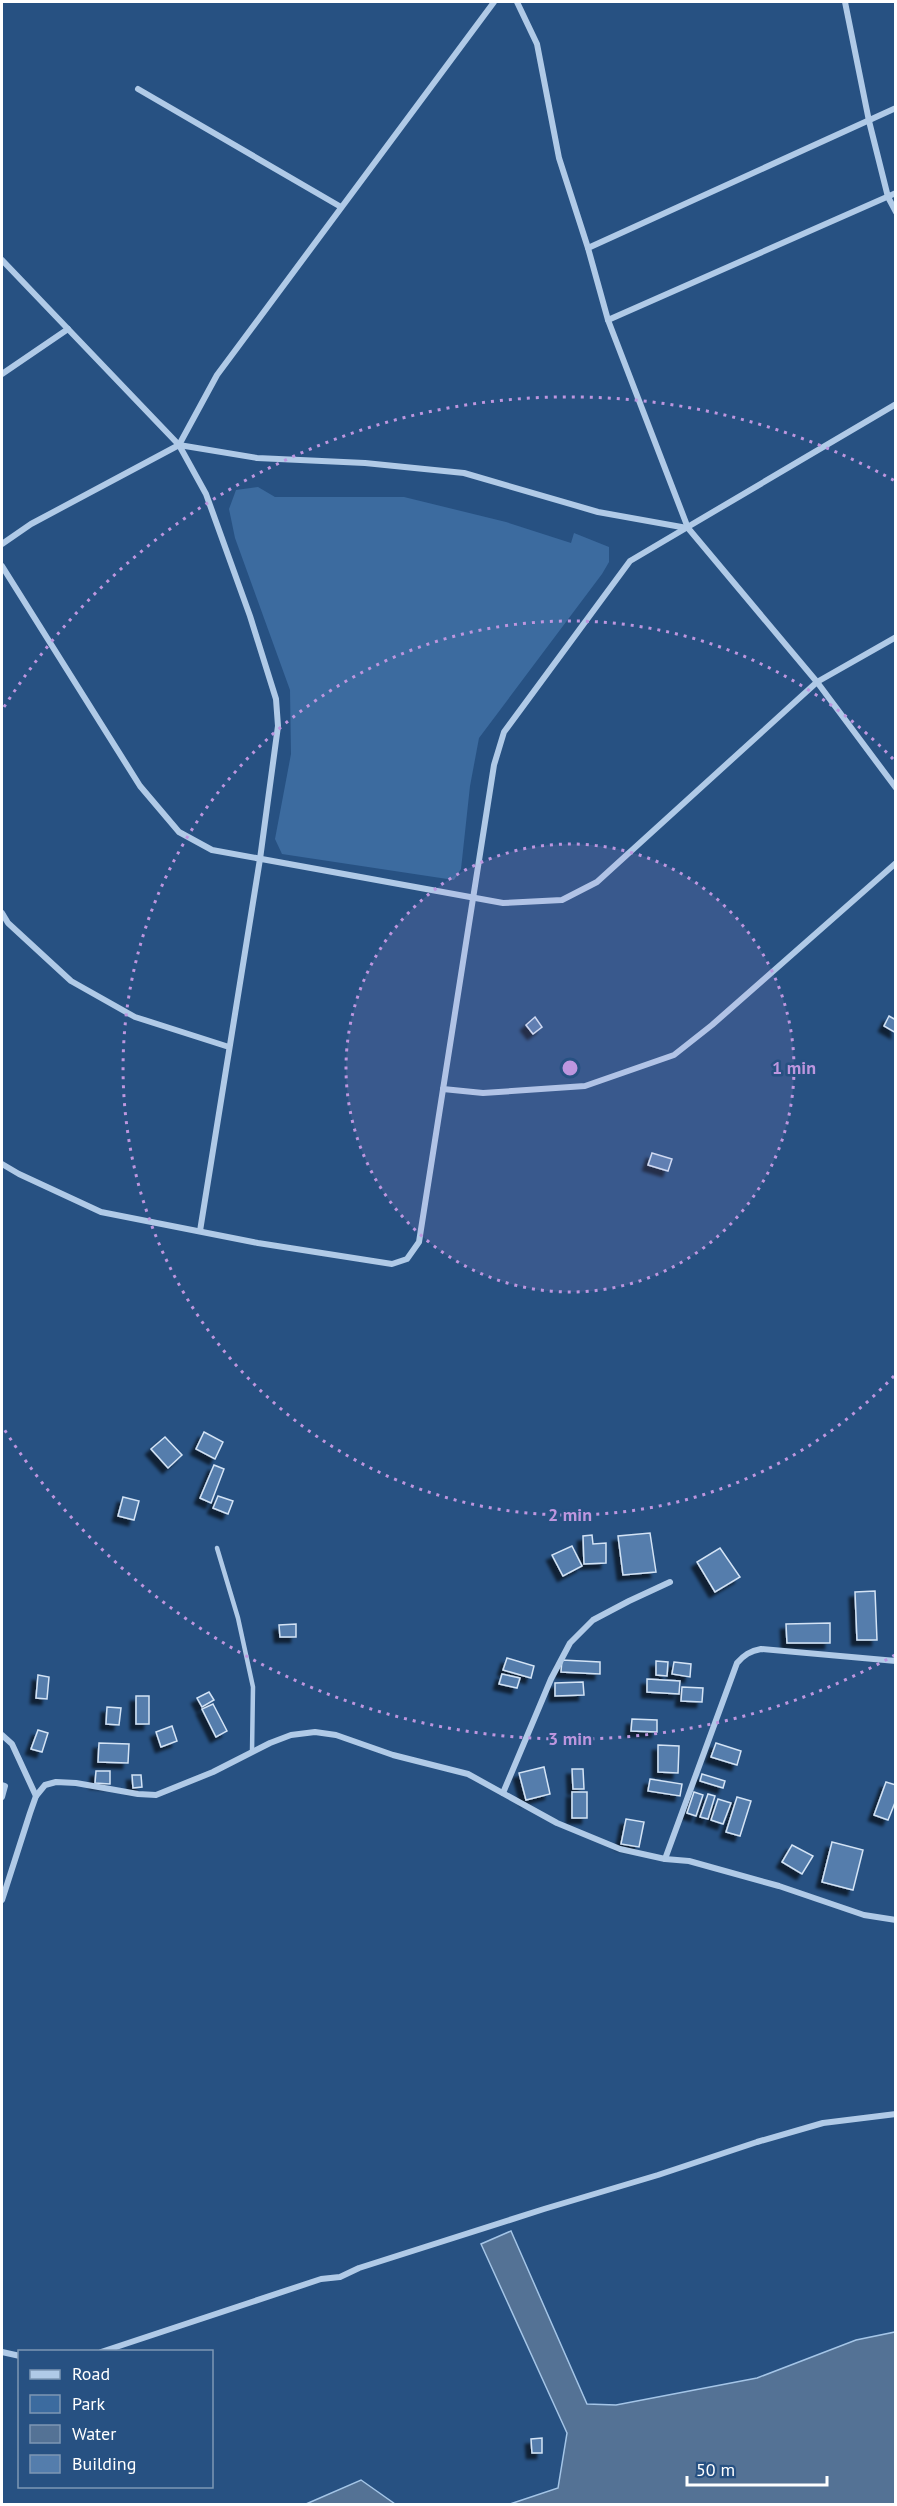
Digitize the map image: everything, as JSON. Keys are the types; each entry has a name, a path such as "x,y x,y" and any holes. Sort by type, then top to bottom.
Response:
{"street":[{"path":"2,544 31,524 179,444 217,375 494,2"},
{"path":"517,2 537,44 560,158 608,320 688,528 817,682 896,788"},
{"path":"845,2 869,121 888,196 896,212"},
{"path":"138,89 341,207"},
{"path":"588,248 896,108"},
{"path":"608,320 896,193"},
{"path":"2,260 179,444 206,494 250,616 276,699 278,726 260,860 200,1231"},
{"path":"2,374 69,330"},
{"path":"2,1164 101,1212 258,1243 392,1264 407,1259 419,1242 494,765 504,732 630,561 896,404"},
{"path":"179,444 257,458 365,463 464,473 598,512 688,528"},
{"path":"2,567 140,786 179,832 212,850 503,903 562,900 597,882 817,682 896,637"},
{"path":"443,1089 483,1094 585,1086 674,1055 712,1025 896,863"},
{"path":"2,913 8,922 71,981 135,1017 229,1047"},
{"path":"503,1793 551,1679 570,1643 593,1620 629,1600 670,1582"},
{"path":"665,1859 737,1663 742,1656 760,1649 896,1661"},
{"path":"2,1900 36,1796 45,1785 56,1782 76,1783 156,1795 213,1772 291,1735 315,1732 336,1735 382,1752 468,1774 557,1824 620,1849 726,1870 864,1915 896,1920"},
{"path":"2,1735 12,1744 36,1796"},
{"path":"2,1785 5,1786 2,1797"},
{"path":"107,2350 321,2279 340,2277 359,2268 757,2142 823,2123 896,2114"},
{"path":"2,2352 18,2355"}],"lane":[{"path":"218,1548 238,1618 253,1687 252,1752"}],"green space":[{"path":"258,487 275,497 404,497 506,522 571,543 574,533 609,547 609,562 602,574 479,738 470,786 461,869 454,880 282,854 275,839 291,754 290,690 235,538 229,509 236,490"}],"water":[{"path":"511,2231 587,2404 616,2405 757,2378 856,2340 895,2332 895,2504 510,2504 558,2488 567,2433 481,2244"},
{"path":"361,2480 395,2504 306,2504"}],"building":[{"path":"889,1016 896,1020 896,1033 884,1026"},
{"path":"535,1017 542,1027 533,1034 526,1025"},
{"path":"652,1153 672,1159 668,1171 648,1165"},
{"path":"204,1432 223,1442 215,1459 196,1449"},
{"path":"165,1437 182,1455 168,1468 151,1449"},
{"path":"214,1465 224,1469 211,1503 200,1498"},
{"path":"218,1496 233,1501 228,1514 213,1508"},
{"path":"123,1497 139,1501 134,1520 118,1516"},
{"path":"650,1533 656,1572 623,1575 618,1536"},
{"path":"592,1535 593,1544 606,1543 606,1563 584,1564 583,1536"},
{"path":"572,1546 582,1566 563,1576 552,1555"},
{"path":"720,1548 740,1577 715,1592 697,1562"},
{"path":"875,1591 877,1640 857,1640 855,1592"},
{"path":"830,1623 830,1643 787,1643 786,1624"},
{"path":"296,1624 296,1637 280,1637 279,1625"},
{"path":"507,1658 534,1666 531,1678 503,1670"},
{"path":"562,1660 600,1662 600,1674 561,1672"},
{"path":"656,1661 668,1662 667,1676 656,1675"},
{"path":"674,1662 691,1664 690,1677 672,1674"},
{"path":"502,1674 520,1678 517,1688 499,1684"},
{"path":"38,1675 49,1677 47,1699 36,1698"},
{"path":"647,1679 680,1681 679,1694 647,1692"},
{"path":"583,1682 584,1695 555,1696 555,1683"},
{"path":"682,1687 703,1688 702,1702 681,1701"},
{"path":"209,1692 214,1700 202,1707 197,1698"},
{"path":"136,1696 149,1696 149,1724 136,1724"},
{"path":"213,1704 227,1731 216,1737 202,1709"},
{"path":"107,1707 121,1708 119,1725 106,1724"},
{"path":"632,1719 657,1720 657,1732 631,1731"},
{"path":"172,1726 177,1741 161,1747 156,1732"},
{"path":"38,1730 48,1733 42,1752 31,1749"},
{"path":"99,1743 129,1744 128,1763 98,1762"},
{"path":"716,1743 741,1751 737,1765 711,1757"},
{"path":"658,1745 679,1746 678,1773 658,1772"},
{"path":"544,1767 550,1794 526,1800 519,1773"},
{"path":"572,1769 583,1769 584,1789 573,1789"},
{"path":"96,1771 110,1771 110,1784 95,1783"},
{"path":"702,1774 725,1781 723,1788 700,1781"},
{"path":"132,1775 141,1775 142,1787 133,1788"},
{"path":"650,1779 682,1784 680,1796 648,1791"},
{"path":"886,1782 896,1785 896,1800 888,1820 874,1815"},
{"path":"572,1792 587,1792 587,1818 572,1818"},
{"path":"694,1792 703,1795 696,1816 687,1813"},
{"path":"708,1794 715,1796 708,1819 700,1817"},
{"path":"737,1797 751,1801 740,1836 726,1832"},
{"path":"718,1799 731,1803 723,1824 711,1820"},
{"path":"626,1819 644,1822 639,1847 621,1844"},
{"path":"832,1842 863,1850 853,1890 822,1882"},
{"path":"792,1845 813,1856 802,1874 782,1862"},
{"path":"542,2438 542,2453 532,2453 531,2439"}]}
